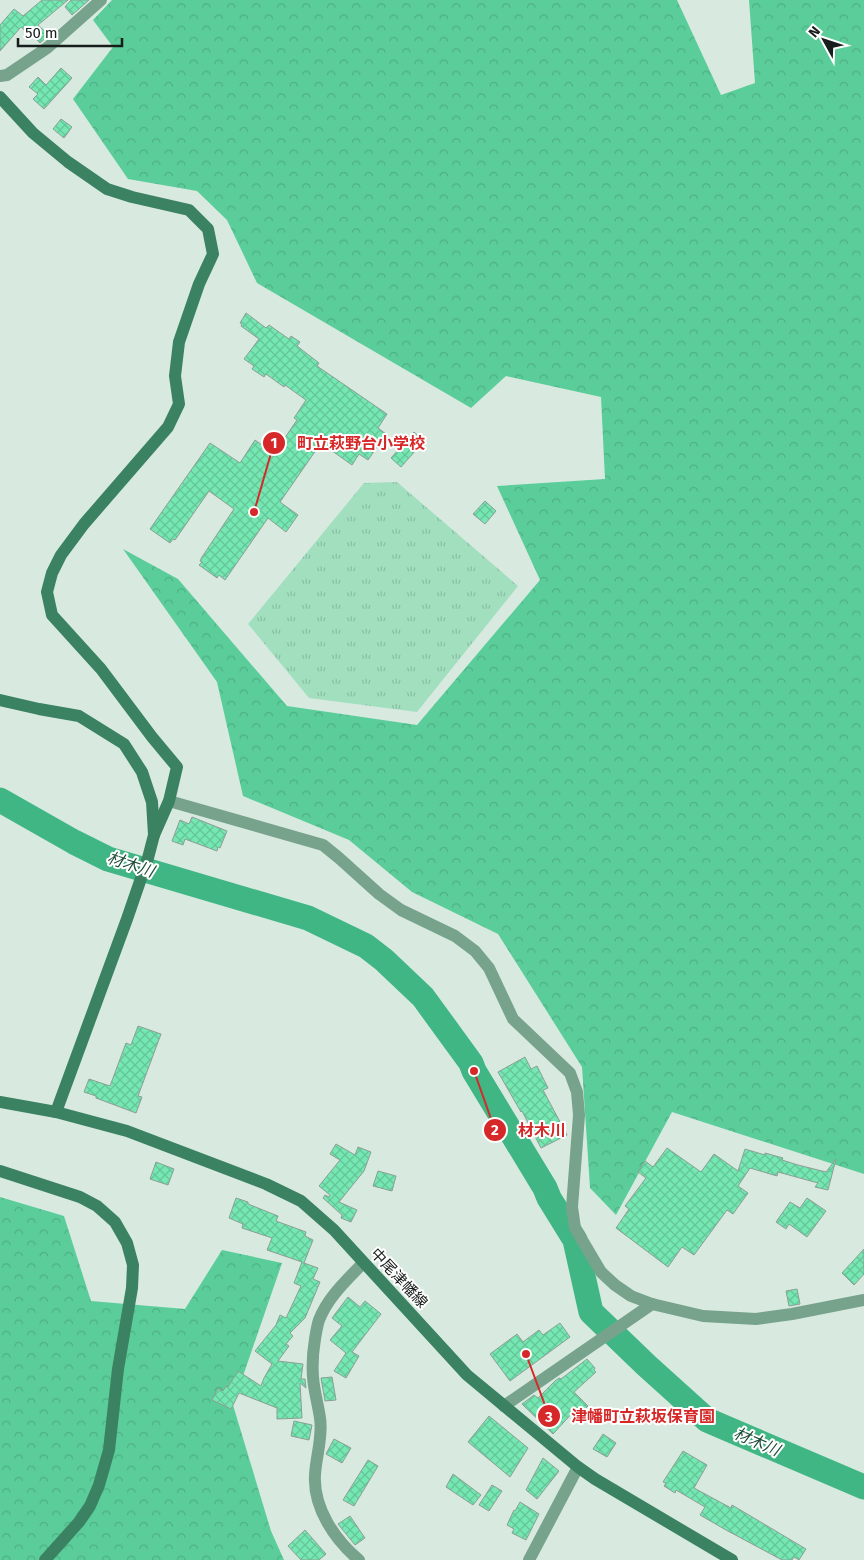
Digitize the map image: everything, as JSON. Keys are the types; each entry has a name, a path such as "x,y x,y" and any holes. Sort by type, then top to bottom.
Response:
{"street":[{"path":"0,76 7,75 47,48 101,0"},
{"path":"0,97 33,133 68,162 107,189 132,197 189,210 208,229 213,254 199,284 179,342 175,376 179,404 168,427 84,524 61,555 52,573 47,592 52,615 101,669 152,737 177,766 169,801 154,835 127,919 56,1112"},
{"path":"0,700 79,716 124,744 142,772 152,802 154,835"},
{"path":"169,801 323,845 379,894 401,910 455,936 475,951 489,968 513,1019 570,1073 577,1092 579,1115 572,1207 575,1228 602,1272 614,1285 631,1296 652,1304 703,1316 756,1319 864,1300"},
{"name":"中尾津幡線","path":"0,1102 56,1112 127,1131 275,1188 301,1201 334,1230 467,1375 504,1406 595,1479 732,1560"},
{"path":"0,1171 80,1197 97,1206 115,1222 127,1243 133,1265 132,1288 118,1369 109,1450 90,1506 79,1522 45,1560"},
{"path":"359,1560 334,1533 316,1493 315,1476 321,1428 313,1378 314,1349 318,1322 325,1305 336,1290 363,1263"},
{"path":"504,1406 652,1304"},
{"path":"529,1560 578,1467"}],"green space":[{"path":"112,0 677,0 721,95 755,83 749,0 864,0 864,1174 672,1112 616,1215 590,1188 582,1067 498,934 412,892 349,840 243,796 217,682 123,549 178,579 287,706 417,725 540,580 497,486 605,479 601,397 506,376 471,408 257,283 227,220 197,191 128,179 73,99 113,47 93,20"},
{"path":"397,482 518,586 417,712 309,698 248,624 364,483"},
{"path":"0,1197 64,1216 91,1301 185,1309 222,1250 282,1263 233,1405 271,1531 284,1560 0,1560"}],"building":[{"path":"42,0 68,0 38,25 49,35 40,43 21,27 0,51 0,25 14,9 23,16"},
{"path":"71,0 89,0 72,15 65,7"},
{"path":"61,68 72,78 44,109 33,99 38,94 29,87 38,77 46,85"},
{"path":"61,119 72,127 64,138 53,129"},
{"path":"246,313 266,328 269,325 289,339 291,336 300,342 297,346 319,363 317,366 387,414 378,428 386,434 368,460 359,454 352,465 321,443 280,502 298,515 286,532 268,518 225,580 219,575 217,578 199,565 202,562 200,561 202,557 234,509 209,491 175,540 173,539 170,543 150,529 210,443 240,463 255,440 269,450 279,436 284,439 297,420 294,418 306,400 266,374 264,377 252,369 254,366 244,359 259,339 241,326 242,324 240,323"},
{"path":"414,432 424,441 401,467 391,458"},
{"path":"485,501 496,511 485,524 473,514"},
{"path":"192,817 227,831 217,851 185,839 183,845 172,841 180,820 189,824"},
{"path":"138,1026 161,1034 138,1096 142,1097 136,1113 84,1092 89,1079 110,1086 126,1043 131,1045"},
{"path":"525,1057 531,1069 537,1066 548,1088 543,1090 567,1135 541,1148 522,1111 498,1072"},
{"path":"336,1144 355,1155 358,1147 371,1152 364,1171 339,1202 357,1210 351,1222 341,1218 342,1215 323,1198 325,1195 329,1197 330,1195 319,1186 340,1160 330,1154"},
{"path":"667,1148 701,1172 714,1154 738,1171 745,1149 783,1158 782,1160 826,1172 836,1159 828,1190 815,1187 818,1183 778,1172 777,1176 750,1168 738,1186 748,1193 733,1214 727,1210 694,1255 682,1247 668,1267 616,1228 629,1209 625,1206 646,1178 638,1172 645,1161 653,1167"},
{"path":"156,1162 174,1169 168,1185 150,1179"},
{"path":"378,1171 396,1176 392,1191 373,1186"},
{"path":"236,1198 278,1216 276,1221 306,1232 305,1236 313,1240 304,1263 318,1268 313,1279 320,1282 305,1318 290,1333 293,1336 286,1344 289,1346 278,1361 303,1364 301,1379 305,1379 306,1388 300,1383 302,1418 277,1419 277,1408 239,1393 231,1409 212,1400 218,1388 223,1391 226,1386 228,1387 238,1371 261,1386 272,1364 255,1351 276,1325 280,1315 286,1318 301,1286 294,1283 302,1262 267,1250 272,1238 242,1228 243,1224 229,1218"},
{"path":"807,1198 826,1211 807,1237 789,1224 786,1229 776,1222 790,1202 800,1208"},
{"path":"864,1249 864,1274 854,1285 842,1273"},
{"path":"797,1289 800,1304 789,1306 786,1291"},
{"path":"348,1297 360,1307 365,1301 381,1314 352,1352 359,1356 346,1378 334,1371 346,1353 330,1340 342,1326 332,1318"},
{"path":"560,1323 570,1337 510,1381 490,1354 517,1334 523,1342 539,1330 543,1335"},
{"path":"587,1359 596,1372 574,1392 588,1406 580,1414 575,1410 553,1434 522,1404 534,1395 538,1398 555,1381 559,1378 561,1379"},
{"path":"332,1377 336,1400 325,1401 321,1378"},
{"path":"489,1416 528,1448 510,1477 468,1442"},
{"path":"294,1421 312,1425 309,1440 291,1436"},
{"path":"603,1434 616,1443 607,1457 593,1449"},
{"path":"334,1439 351,1448 342,1463 326,1454"},
{"path":"683,1451 707,1465 694,1488 731,1508 732,1505 806,1549 799,1560 794,1557 792,1560 782,1560 726,1530 700,1515 705,1507 676,1490 675,1493 664,1486 666,1483 663,1482"},
{"path":"543,1458 559,1471 537,1499 526,1490"},
{"path":"368,1460 378,1466 354,1506 343,1500"},
{"path":"453,1474 481,1495 473,1505 446,1487"},
{"path":"492,1485 502,1491 489,1511 479,1505"},
{"path":"520,1502 539,1514 526,1540 512,1533 514,1529 507,1525"},
{"path":"350,1516 365,1538 355,1545 338,1524"},
{"path":"305,1530 326,1554 319,1560 301,1560 288,1546"}],"waterway":[{"name":"材木川","path":"0,800 108,859 308,918 366,946 384,960 423,997 471,1063 545,1188 549,1198 575,1240 591,1312 707,1420 864,1487"}],"place":[{"name":"町立萩野台小学校","path":"254,512"},
{"name":"材木川","path":"474,1071"},
{"name":"津幡町立萩坂保育園","path":"526,1354"}]}
